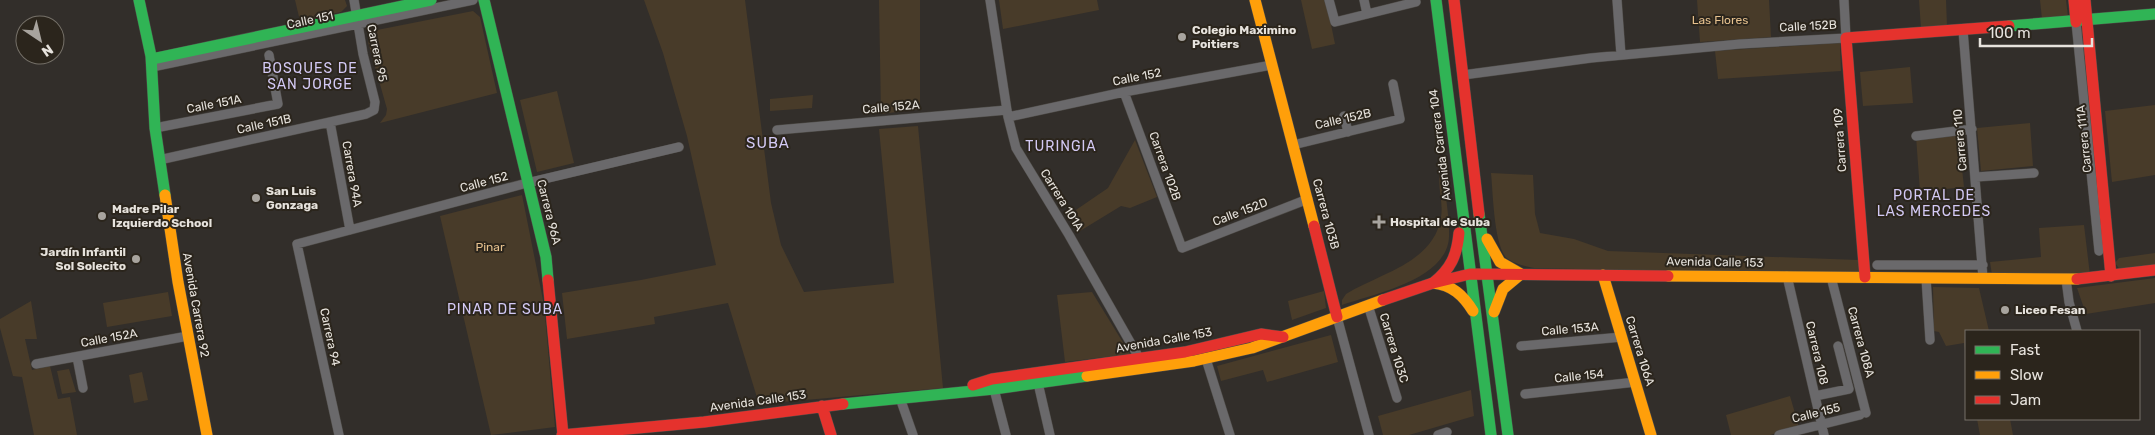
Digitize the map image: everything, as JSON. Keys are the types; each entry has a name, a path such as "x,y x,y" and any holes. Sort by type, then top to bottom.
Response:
{"main road":[{"name":"Avenida Carrera 92","path":"139,0 152,63 155,128 159,160 188,336 207,435"},
{"name":"Calle 151","path":"152,63 357,20 431,0"},
{"name":"Carrera 96A","path":"484,0 548,267 562,435"},
{"name":"Carrera 103B","path":"1255,0 1313,215 1337,317"},
{"name":"Avenida Carrera 104","path":"1436,0 1491,435"},
{"path":"1454,0 1482,225 1486,273 1508,435"},
{"name":"Carrera 111A","path":"2074,0 2081,21 2111,276"},
{"name":"Carrera 111A","path":"2081,21 2085,0"},
{"name":"Calle 152B","path":"1846,38 2155,14"},
{"name":"Carrera 109","path":"1846,38 1865,277"},
{"path":"1433,283 1448,271 1455,260 1458,250 1461,204"},
{"path":"1482,225 1490,249 1497,258 1504,266 1522,274"},
{"name":"Avenida Calle 153","path":"958,391 992,379 1206,359 1286,337 1368,305 1433,283 1470,274 2066,280 2155,270"},
{"path":"1493,320 1500,292 1508,282 1522,274"},
{"name":"Carrera 106A","path":"1603,274 1652,435"},
{"path":"1433,283 1441,283 1454,289 1464,297 1476,316"},
{"name":"Avenida Calle 153","path":"562,435 635,432 822,406 958,391 994,389 1142,365 1261,334 1286,337"},
{"path":"822,406 831,435"},
{"path":"704,422 705,435"}],"street":[{"name":"Carrera 95","path":"354,0 375,102 374,110"},
{"name":"Calle 151","path":"357,20 473,0"},
{"name":"Carrera 101A","path":"990,0 1008,113 1013,138 1020,157 1069,235 1142,365"},
{"path":"1329,0 1335,22 1416,2"},
{"path":"1364,0 1367,14"},
{"path":"1616,0 1621,55"},
{"name":"Carrera 109","path":"1844,0 1846,38"},
{"name":"Carrera 111A","path":"2081,21 2099,251"},
{"name":"Carrera 110","path":"1963,30 1983,278"},
{"name":"Calle 152B","path":"1463,75 1621,55 1740,44 1846,38"},
{"name":"Calle 151A","path":"155,128 278,104 269,56"},
{"name":"Calle 152","path":"1008,113 1272,65"},
{"name":"Calle 152B","path":"1293,145 1400,120 1393,84"},
{"name":"Carrera 102B","path":"1124,92 1182,248"},
{"name":"Calle 151B","path":"159,160 366,114 374,110"},
{"name":"Calle 152A","path":"777,130 1008,113"},
{"path":"1344,116 1348,132"},
{"name":"Carrera 94A","path":"330,122 350,230"},
{"path":"1916,136 1972,129"},
{"name":"Calle 152","path":"297,244 527,183 679,147"},
{"path":"1976,177 2034,173"},
{"name":"Calle 152D","path":"1182,248 1308,199"},
{"name":"Carrera 94","path":"297,244 339,435"},
{"path":"1877,265 1983,265"},
{"name":"Carrera 108","path":"1787,276 1824,435"},
{"name":"Carrera 108A","path":"1831,277 1863,414"},
{"path":"1926,278 1930,340"},
{"path":"2066,280 2069,302 2077,330"},
{"name":"Carrera 103C","path":"1368,305 1397,398"},
{"name":"Carrera 103B","path":"1337,317 1369,435"},
{"name":"Calle 152A","path":"36,364 188,336"},
{"name":"Calle 153A","path":"1521,346 1622,337"},
{"path":"1815,396 1849,389 1838,346"},
{"path":"77,357 83,388"},
{"path":"1206,359 1230,435"},
{"name":"Calle 154","path":"1525,394 1636,382"},
{"path":"1038,383 1050,435"},
{"path":"994,389 1006,435"},
{"path":"900,398 913,435"},
{"name":"Calle 155","path":"1782,434 1863,414"}],"green space":[{"path":"295,0 345,0 347,6 341,12 300,21"},
{"path":"644,0 745,0 771,203 781,245 804,292 894,283 879,129 918,126 943,388 759,404 728,303 654,317 655,324 567,339 562,293 716,265 687,136 663,53"},
{"path":"879,0 920,0 920,109 881,114"},
{"path":"999,0 1097,0 1099,10 1003,29"},
{"path":"1301,0 1326,0 1335,44 1312,49"},
{"name":"Las Flores","path":"1697,0 1769,0 1771,37 1700,42"},
{"path":"1919,0 1946,0 1947,26 1921,28"},
{"path":"2040,0 2066,0 2068,17 2042,19"},
{"path":"473,11 480,17 497,93 380,123 386,115 387,109 368,42 372,31"},
{"path":"1840,43 1841,71 1718,79 1715,51"},
{"path":"1910,67 1913,103 1863,106 1860,72"},
{"path":"557,91 574,163 537,172 520,100"},
{"path":"813,95 812,108 770,111 770,99"},
{"path":"2155,105 2155,175 2112,182 2105,111"},
{"path":"2030,123 2033,166 1981,171 1977,128"},
{"path":"1958,131 1964,187 1920,192 1916,136"},
{"path":"1135,140 1157,197 1130,208 1121,206 1080,231 1070,214 1108,188"},
{"path":"1442,168 1449,238 1442,257 1432,268 1419,277 1387,291 1342,305 1342,300 1346,294 1404,265 1428,245 1436,233 1441,217 1439,179"},
{"path":"1491,173 1533,175 1535,214 1540,233 1574,239 1608,251 1858,260 1859,276 1534,268 1524,266 1508,259 1503,253 1495,220"},
{"name":"Pinar","path":"522,195 544,305 555,427 491,435 440,216"},
{"path":"2084,225 2090,275 1992,275 1990,262 2041,257 2039,228"},
{"path":"2155,253 2155,266 2121,271 2115,263 2119,258"},
{"path":"2155,278 2155,303 2086,314 2077,288"},
{"path":"1933,287 1979,288 1989,330 1965,330 1965,350 1964,343 1946,346 1939,332 1934,331"},
{"path":"1324,291 1326,308 1292,320 1288,301"},
{"path":"168,292 172,316 107,327 103,303"},
{"path":"1092,292 1130,354 1065,362 1057,295"},
{"path":"31,301 37,339 25,339 32,370 50,366 58,399 70,397 77,435 34,435 22,377 13,376 0,328 0,319"},
{"path":"1331,335 1338,362 1267,382 1263,370 1221,381 1217,366"},
{"path":"69,369 76,392 62,394 57,371"},
{"path":"142,372 148,400 134,403 129,375"},
{"path":"1471,390 1474,416 1409,435 1383,435 1378,416"},
{"path":"1790,396 1799,427 1770,435 1731,435 1726,415"},
{"path":"1977,420 2010,420 2013,435 1980,435"}],"traffic: fast":[{"path":"139,0 151,56 155,128 165,195"},
{"path":"152,59 431,0"},
{"path":"484,0 546,257 548,280"},
{"path":"1436,0 1491,435"},
{"path":"2009,26 2155,14"},
{"path":"1479,214 1508,435"},
{"path":"843,404 994,389 1087,376"}],"traffic: slow":[{"path":"1255,0 1314,226"},
{"path":"165,195 178,282 207,435"},
{"path":"1487,239 1500,262 1521,274"},
{"path":"1494,312 1503,289 1521,274"},
{"path":"1603,275 1651,435"},
{"path":"1668,276 2077,279"},
{"path":"1433,283 1446,286 1456,292 1473,311"},
{"path":"1087,376 1194,361 1252,348 1383,300"}],"traffic: jam":[{"path":"1454,0 1479,214"},
{"path":"2074,0 2076,22"},
{"path":"2085,0 2111,276"},
{"path":"1865,277 1846,38 2009,26"},
{"path":"1314,226 1337,317"},
{"path":"1433,283 1449,267 1455,255 1459,233"},
{"path":"2077,279 2155,270"},
{"path":"1383,300 1433,283 1470,274 1668,276"},
{"path":"548,280 563,435"},
{"path":"973,385 992,379 1185,352 1261,334 1283,337"},
{"path":"562,435 704,422 843,404"},
{"path":"822,406 831,435"}],"place":[{"name":"Colegio Maximino Poitiers","path":"1182,37"},
{"name":"San Luis Gonzaga","path":"256,198"},
{"name":"Madre Pilar Izquierdo School","path":"102,216"},
{"name":"Hospital de Suba","path":"1379,222"},
{"name":"Jardín Infantil Sol Solecito","path":"136,259"},
{"name":"Liceo Fesan","path":"2005,310"}],"district":[{"name":"BOSQUES DE SAN JORGE","path":"310,76"},
{"name":"SUBA","path":"768,143"},
{"name":"TURINGIA","path":"1061,146"},
{"name":"PORTAL DE LAS MERCEDES","path":"1934,204"},
{"name":"PINAR DE SUBA","path":"505,309"}]}
